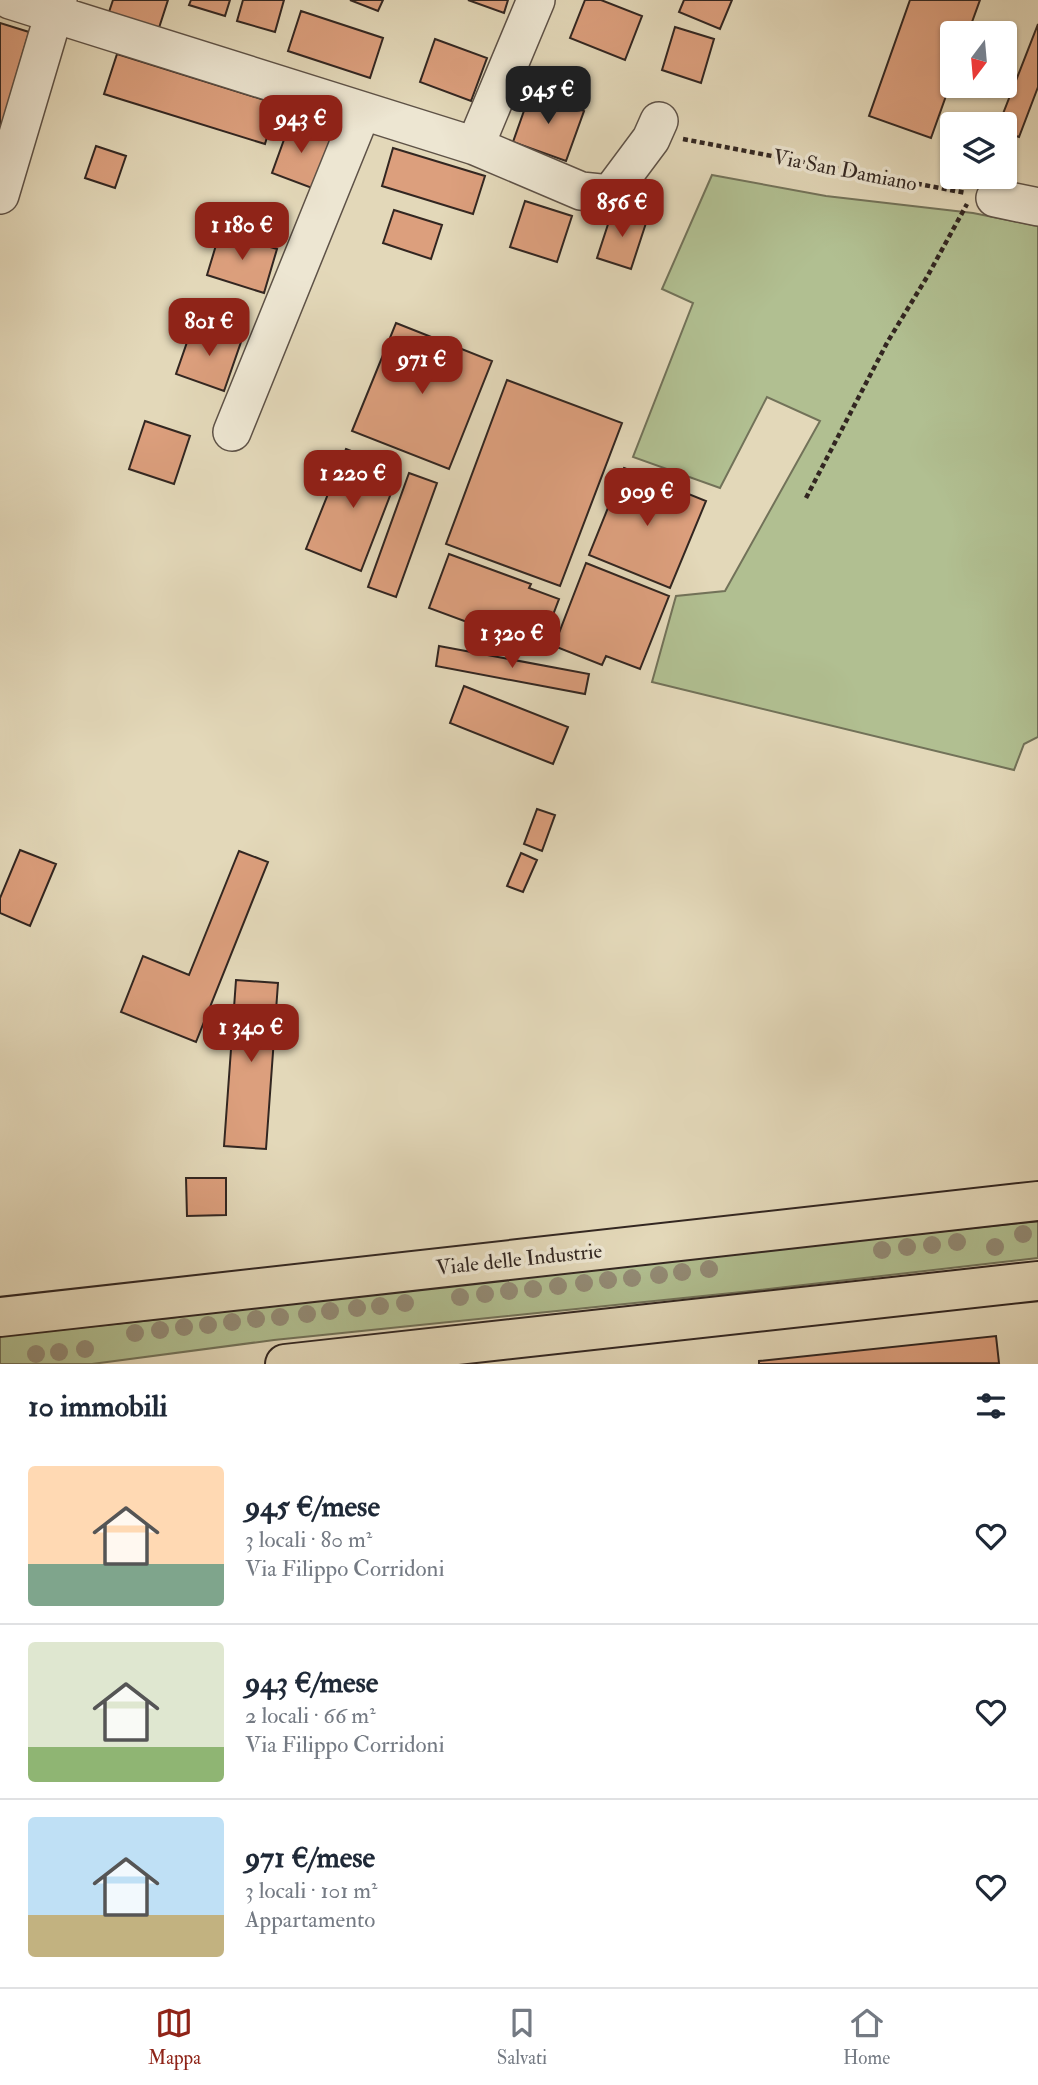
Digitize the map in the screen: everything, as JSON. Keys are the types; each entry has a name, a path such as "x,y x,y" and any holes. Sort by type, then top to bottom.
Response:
{"main road":[{"name":"Viale delle Industrie","path":"0,1317 1038,1201"},
{"path":"285,1364 1038,1281"}],"street":[{"path":"10,0 56,7 362,111 475,146 581,191 610,194 655,130"},
{"path":"475,146 536,0"},
{"path":"0,195 56,7"},
{"path":"232,432 362,111"},
{"path":"983,196 1038,207"}],"path":[{"name":"Via San Damiano","path":"655,130 677,138 983,196"},
{"path":"806,498 888,341 927,277 983,196"}],"green space":[{"path":"712,175 826,196 973,213 1038,226 1038,737 1024,744 1014,770 652,682 676,596 725,591 820,421 767,397 720,488 633,457 693,303 662,289"},
{"path":"1038,1221 1038,1258 742,1292 274,1340 92,1364 0,1364 0,1336 171,1318 248,1305"}],"building":[{"path":"113,0 168,0 157,34 107,18"},
{"path":"191,0 230,0 225,16 189,5"},
{"path":"243,0 284,0 275,32 237,21"},
{"path":"350,0 383,0 378,11"},
{"path":"468,0 508,0 504,13"},
{"path":"585,0 601,0 642,16 625,60 570,38"},
{"path":"684,0 732,0 720,29 679,12"},
{"path":"910,0 980,0 972,21 940,21 940,98 945,98 931,138 869,116"},
{"path":"301,11 383,38 370,78 288,51"},
{"path":"0,23 29,32 0,131"},
{"path":"1038,24 1038,87 1019,137 1017,112 1004,112 1009,98 1017,98 1017,78"},
{"path":"675,27 714,39 701,83 662,70"},
{"path":"435,39 487,58 471,101 420,82"},
{"path":"117,54 277,104 265,144 104,94"},
{"path":"531,91 584,111 566,161 513,142"},
{"path":"290,123 331,138 312,188 272,173"},
{"path":"96,146 126,156 115,188 85,178"},
{"path":"393,148 485,176 473,214 382,186"},
{"path":"525,201 572,216 557,262 510,247"},
{"path":"613,209 647,220 631,269 597,258"},
{"path":"394,210 442,225 431,259 383,243"},
{"path":"220,232 277,249 264,293 207,275"},
{"path":"396,323 492,361 449,469 352,431"},
{"path":"193,325 241,342 224,391 176,374"},
{"path":"507,380 622,423 560,586 446,544"},
{"path":"145,421 190,436 174,484 129,469"},
{"path":"346,449 400,470 361,571 306,549"},
{"path":"624,468 706,501 670,588 589,555"},
{"path":"409,473 437,483 396,597 368,587"},
{"path":"449,554 531,584 529,588 559,599 540,649 429,608"},
{"path":"586,563 669,596 640,669 606,656 602,665 554,646"},
{"path":"439,646 589,674 585,694 436,666"},
{"path":"464,686 568,727 553,764 450,723"},
{"path":"537,809 555,815 542,851 524,844"},
{"path":"20,850 56,864 30,926 0,913 0,898"},
{"path":"239,851 268,862 196,1042 121,1012 143,956 189,975"},
{"path":"521,853 537,860 523,892 507,886"},
{"path":"236,980 278,983 266,1149 224,1146"},
{"path":"186,1178 226,1178 226,1215 187,1216"},
{"path":"996,1336 999,1363 759,1364 759,1361"}]}
